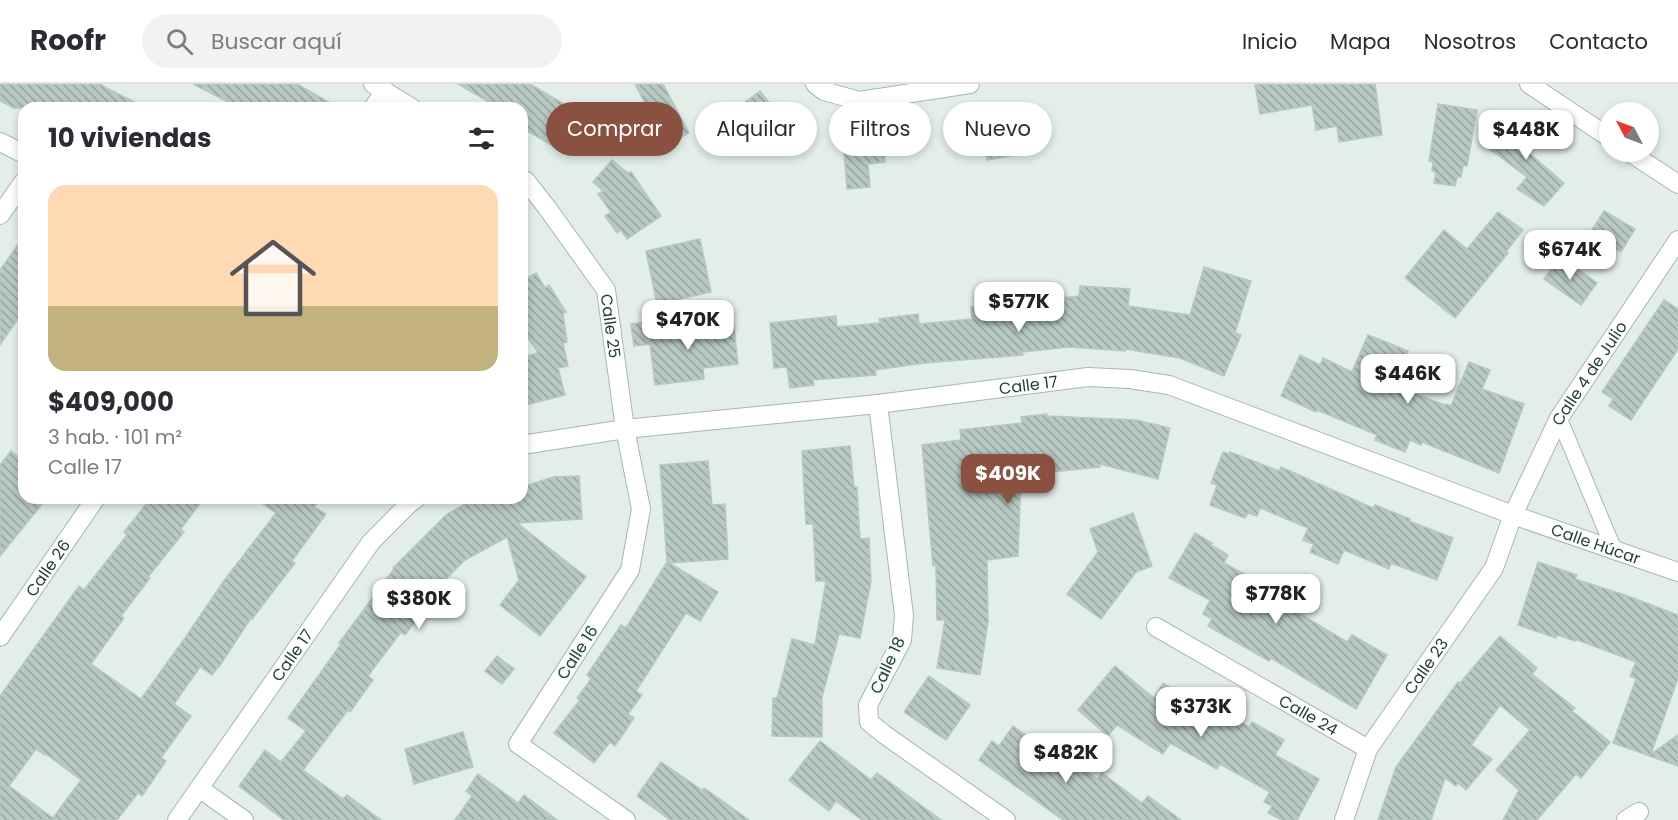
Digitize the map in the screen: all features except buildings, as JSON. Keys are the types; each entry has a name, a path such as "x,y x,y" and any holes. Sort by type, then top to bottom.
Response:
{"street":[{"path":"815,84 824,91 859,101 970,84"},
{"path":"1529,84 1599,131"},
{"path":"375,102 379,87 403,102"},
{"path":"0,142 18,151"},
{"path":"1644,162 1678,184"},
{"name":"Calle 25","path":"528,186 548,209 606,290 625,429"},
{"path":"0,215 18,190"},
{"name":"Calle 4 de Julio","path":"1513,515 1559,418 1678,240"},
{"name":"Calle 17","path":"528,444 625,429 878,404 1088,377 1130,379 1169,385 1513,515"},
{"name":"Calle 18","path":"878,404 904,615 902,640 868,705 870,722 1006,820"},
{"name":"Calle 16","path":"625,429 641,508 630,570 518,744 626,820"},
{"name":"Calle 26","path":"0,637 92,504"},
{"name":"Calle 17","path":"177,820 371,542 409,504"},
{"name":"Calle Húcar","path":"1513,515 1678,572"},
{"name":"Calle 23","path":"1344,820 1368,748 1494,568 1513,515"},
{"name":"Calle 24","path":"1156,627 1368,748"},
{"path":"199,788 244,820"}],"lane":[{"path":"1559,418 1615,552"}]}
